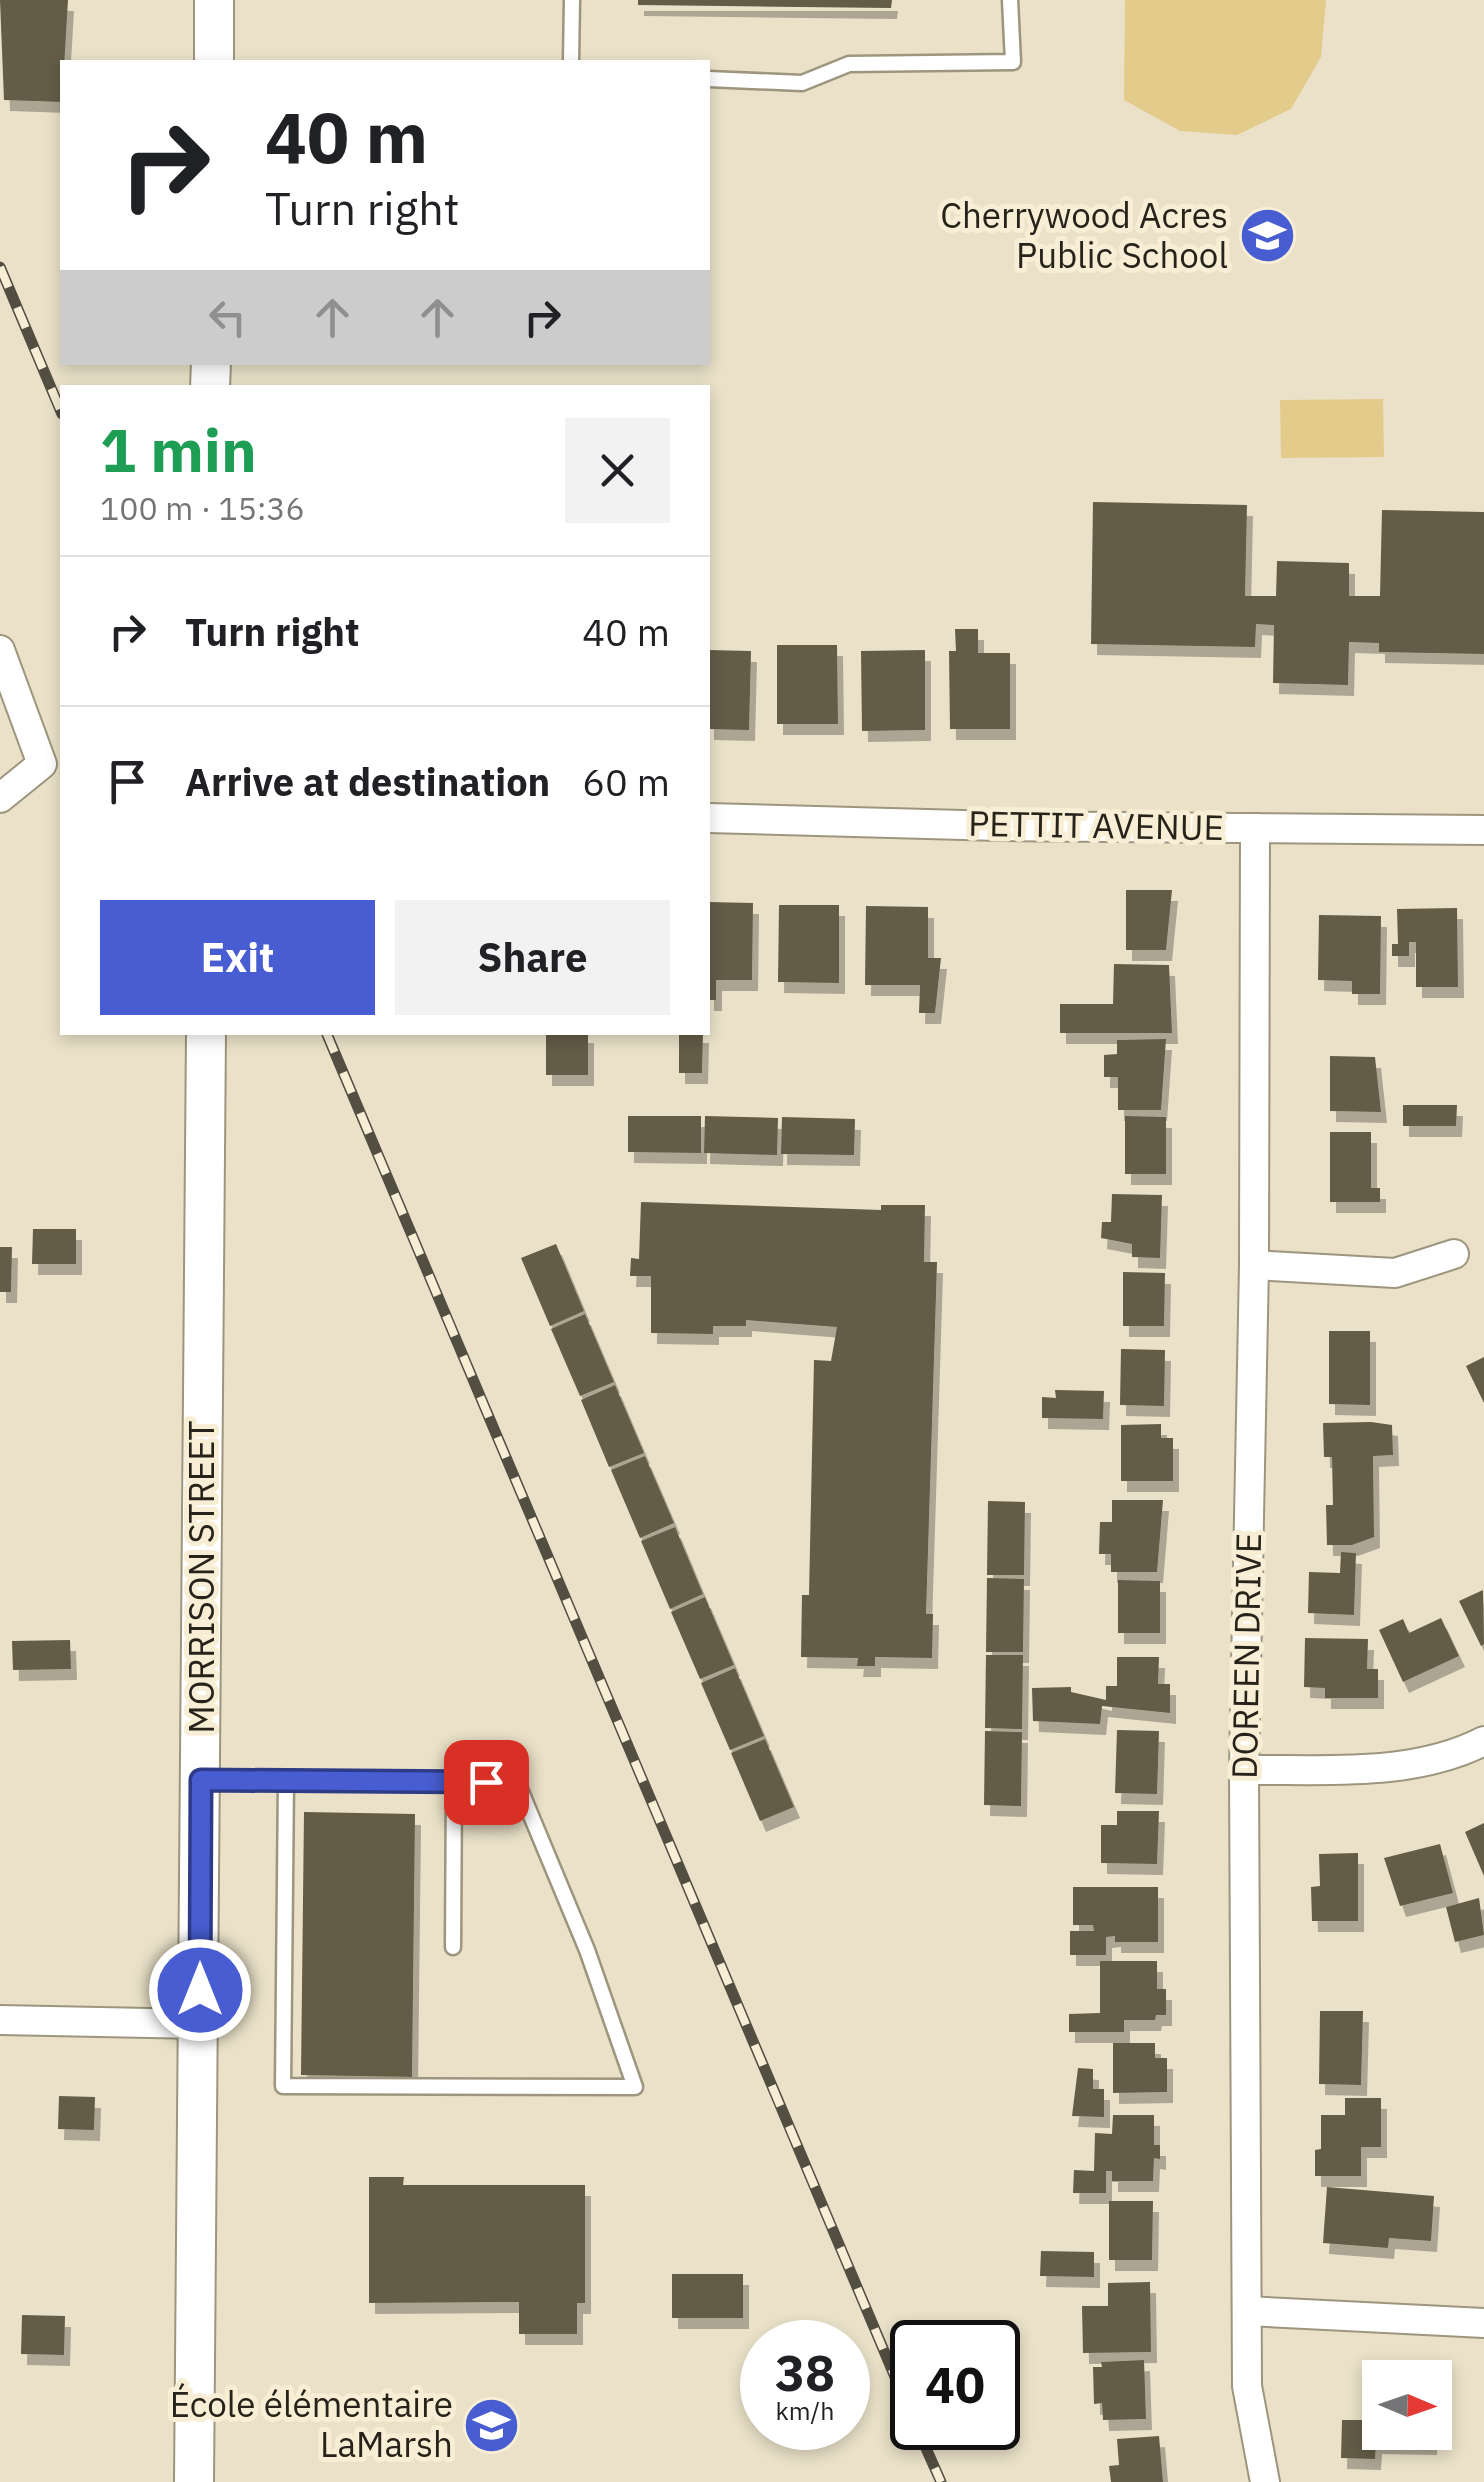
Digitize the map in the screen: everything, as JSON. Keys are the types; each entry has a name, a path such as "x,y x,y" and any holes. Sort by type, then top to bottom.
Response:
{"street":[{"path":"214,0 214,60"},
{"path":"0,650 42,764 0,798"},
{"name":"PETTIT AVENUE","path":"710,818 1484,830"},
{"name":"DOREEN DRIVE","path":"1255,828 1254,1265 1244,1770 1247,2386 1264,2482"},
{"name":"MORRISON STREET","path":"194,2482 206,1035"},
{"path":"1254,1265 1395,1272 1454,1254"},
{"path":"1244,1770 1382,1768 1460,1754 1484,1741"},
{"path":"0,2020 200,2024"},
{"path":"1248,2311 1484,2324"}],"lane":[{"path":"571,60 572,0"},
{"path":"710,79 802,82 849,64 1013,62 1010,0"},
{"path":"201,1780 286,1780 517,1782 587,1950 635,2087 283,2086 286,1780"},
{"path":"453,1948 454,1782"}],"shaded area":[{"path":"1125,0 1326,0 1321,57 1291,109 1237,135 1180,131 1124,100"},
{"path":"1383,399 1384,457 1281,458 1280,400"}],"building":[{"path":"0,0 68,0 64,60 60,60 60,102 4,100"},
{"path":"638,0 892,0 891,8 638,5"},
{"path":"1093,502 1247,505 1245,596 1276,596 1277,561 1349,563 1349,596 1380,596 1382,510 1484,512 1484,654 1379,652 1379,643 1349,642 1348,685 1273,683 1274,625 1256,624 1255,647 1091,644"},
{"path":"955,629 978,629 978,653 1010,653 1010,729 950,729 949,651 956,651"},
{"path":"777,645 837,645 838,724 777,724"},
{"path":"710,650 751,651 749,730 710,729"},
{"path":"925,650 925,730 862,731 861,651"},
{"path":"1126,890 1172,890 1166,950 1126,950"},
{"path":"710,902 753,903 752,980 716,980 716,1000 710,1000"},
{"path":"779,905 839,905 839,983 778,982"},
{"path":"866,906 928,907 928,958 941,958 935,1013 919,1013 920,985 865,985"},
{"path":"1457,908 1458,987 1416,987 1416,942 1409,942 1409,956 1392,956 1392,944 1398,944 1397,909"},
{"path":"1319,915 1381,916 1380,994 1352,994 1352,981 1318,980"},
{"path":"1114,964 1169,965 1172,1033 1060,1033 1060,1004 1113,1004"},
{"path":"546,1035 588,1035 588,1075 546,1075"},
{"path":"679,1035 703,1035 702,1073 679,1073"},
{"path":"1166,1039 1161,1110 1118,1110 1118,1077 1104,1077 1104,1055 1117,1054 1117,1040"},
{"path":"1330,1056 1375,1057 1381,1112 1330,1111"},
{"path":"1403,1105 1457,1105 1456,1126 1403,1126"},
{"path":"628,1116 701,1116 701,1153 628,1152"},
{"path":"705,1116 778,1118 777,1155 704,1153"},
{"path":"1125,1116 1166,1117 1166,1174 1125,1174"},
{"path":"782,1117 855,1119 854,1155 781,1154"},
{"path":"1330,1132 1371,1132 1371,1188 1380,1188 1380,1202 1330,1202"},
{"path":"1112,1194 1162,1195 1160,1258 1132,1257 1132,1244 1101,1238 1102,1222 1111,1222"},
{"path":"641,1202 881,1210 881,1205 925,1205 924,1262 937,1262 926,1614 933,1614 932,1658 875,1657 875,1666 857,1666 858,1658 801,1657 802,1595 809,1595 814,1360 831,1361 837,1327 746,1320 746,1326 713,1326 713,1334 651,1333 651,1276 630,1276 631,1258 639,1259"},
{"path":"33,1229 76,1229 76,1264 32,1264"},
{"path":"556,1244 584,1311 550,1326 521,1258"},
{"path":"0,1247 12,1247 11,1292 0,1292"},
{"path":"1123,1272 1165,1273 1164,1326 1123,1326"},
{"path":"585,1314 614,1382 580,1396 551,1329"},
{"path":"1329,1331 1370,1331 1370,1405 1329,1404"},
{"path":"1121,1349 1165,1350 1164,1406 1120,1405"},
{"path":"1484,1357 1484,1403 1466,1366"},
{"path":"615,1385 644,1453 609,1467 581,1400"},
{"path":"1055,1390 1104,1391 1103,1419 1042,1418 1042,1397 1056,1398"},
{"path":"1323,1423 1392,1425 1393,1455 1373,1456 1374,1537 1352,1545 1327,1545 1326,1505 1333,1505 1332,1457 1324,1457"},
{"path":"1161,1424 1161,1438 1173,1438 1173,1481 1121,1481 1121,1425"},
{"path":"645,1456 674,1523 640,1538 611,1470"},
{"path":"1112,1500 1163,1500 1157,1572 1111,1572 1111,1554 1099,1554 1100,1522 1112,1522"},
{"path":"988,1501 1025,1502 1024,1575 987,1575"},
{"path":"675,1527 703,1594 670,1609 641,1541"},
{"path":"1341,1552 1356,1553 1354,1615 1308,1613 1309,1572 1340,1573"},
{"path":"987,1578 1024,1579 1023,1652 986,1652"},
{"path":"1118,1580 1160,1581 1160,1633 1118,1633"},
{"path":"1483,1590 1484,1644 1481,1646 1459,1601"},
{"path":"705,1597 734,1665 700,1679 671,1612"},
{"path":"1441,1618 1459,1656 1403,1682 1379,1630 1403,1619 1409,1633"},
{"path":"1305,1638 1368,1639 1367,1669 1378,1669 1378,1698 1325,1698 1325,1688 1304,1687"},
{"path":"70,1640 71,1669 13,1670 12,1641"},
{"path":"986,1655 1023,1655 1022,1729 985,1728"},
{"path":"1117,1657 1159,1657 1158,1684 1170,1684 1170,1713 1102,1706 1100,1724 1033,1721 1032,1688 1071,1687 1071,1692 1106,1700 1106,1686 1117,1686"},
{"path":"735,1668 764,1736 730,1750 701,1683"},
{"path":"1117,1730 1159,1731 1157,1794 1115,1793"},
{"path":"985,1731 1022,1732 1021,1806 984,1805"},
{"path":"765,1739 794,1807 760,1821 731,1753"},
{"path":"1117,1811 1159,1811 1157,1864 1101,1863 1101,1825 1117,1825"},
{"path":"304,1812 415,1814 412,2077 301,2075"},
{"path":"1484,1823 1484,1876 1465,1832"},
{"path":"1440,1844 1453,1893 1400,1906 1384,1858"},
{"path":"1358,1853 1358,1921 1312,1921 1311,1887 1320,1886 1319,1854"},
{"path":"1073,1887 1158,1887 1158,1942 1115,1942 1115,1936 1106,1937 1106,1955 1070,1955 1070,1931 1094,1931 1093,1925 1073,1925"},
{"path":"1479,1898 1484,1935 1455,1942 1446,1907"},
{"path":"1100,1961 1157,1961 1157,1989 1166,1989 1166,2015 1156,2015 1155,2020 1124,2020 1124,2032 1069,2032 1069,2014 1100,2013"},
{"path":"1320,2011 1363,2011 1361,2085 1319,2084"},
{"path":"1113,2043 1155,2043 1155,2058 1167,2058 1167,2092 1113,2093"},
{"path":"1078,2068 1093,2069 1093,2089 1104,2089 1104,2117 1072,2116"},
{"path":"59,2096 95,2097 94,2130 58,2129"},
{"path":"1345,2098 1381,2098 1381,2147 1361,2147 1361,2176 1315,2176 1315,2150 1321,2149 1321,2115 1345,2115"},
{"path":"1113,2115 1154,2115 1154,2145 1160,2145 1160,2159 1154,2158 1153,2181 1112,2181 1112,2171 1106,2171 1106,2193 1073,2193 1074,2170 1094,2171 1095,2133 1112,2134"},
{"path":"369,2177 404,2177 403,2185 585,2185 585,2303 577,2303 577,2334 519,2334 519,2302 369,2303"},
{"path":"1327,2187 1434,2196 1431,2241 1389,2238 1388,2248 1323,2243"},
{"path":"1109,2201 1153,2201 1152,2260 1109,2260"},
{"path":"1041,2251 1094,2252 1094,2277 1040,2276"},
{"path":"672,2274 743,2274 743,2318 672,2318"},
{"path":"1150,2282 1151,2352 1083,2353 1082,2306 1108,2306 1108,2283"},
{"path":"22,2315 65,2316 64,2355 21,2354"},
{"path":"1144,2360 1146,2419 1103,2420 1102,2403 1094,2404 1093,2367 1102,2367 1101,2362"},
{"path":"1342,2420 1362,2420 1362,2450 1376,2450 1375,2459 1341,2458"},
{"path":"1159,2436 1163,2482 1111,2482 1109,2466 1119,2465 1117,2439"}],"railway":[{"path":"0,267 60,409"},
{"path":"327,1035 890,2365"},
{"path":"927,2450 941,2482"}],"place":[{"name":"Cherrywood Acres Public School","path":"1267,236"},
{"name":"École élémentaire LaMarsh","path":"492,2425"}],"route":[{"path":"200,1990 201,1780 486,1782"}]}
